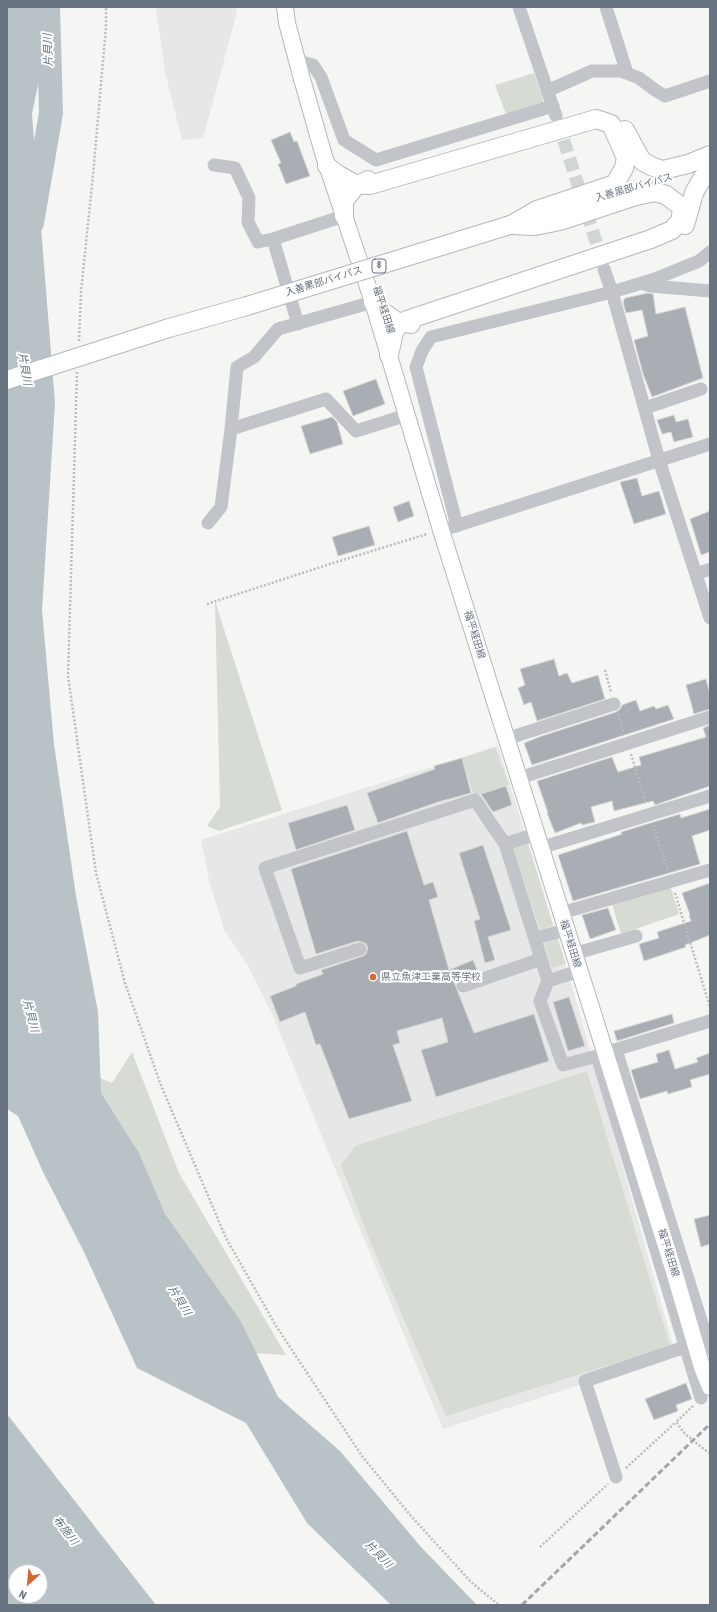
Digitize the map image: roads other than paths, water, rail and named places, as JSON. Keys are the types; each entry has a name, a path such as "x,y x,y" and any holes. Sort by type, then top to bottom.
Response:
{"highway":[{"path":"348,215 344,201 355,187 565,121 590,115 607,114 622,123 642,161 652,167 663,170 688,164 710,155"},
{"path":"334,168 355,184 365,183 596,119 611,124 626,158 624,168 615,184 538,210 510,225"},
{"name":"入善黒部バイパス","path":"7,380 169,328 247,306 675,176 710,163"},
{"path":"413,322 671,239 687,224 690,203 694,193 704,177 710,174"},
{"path":"348,215 365,183"},
{"path":"392,348 396,328 651,240 672,230 680,222 682,211 679,205 666,195 655,192 636,196 560,221 535,226 510,225"},
{"path":"380,306 405,316 413,322"}],"main road":[{"name":"福平経田線","path":"285,7 287,23 302,79 334,168 348,215 380,306 422,444 431,484 432,500"},
{"name":"福平経田線","path":"334,168 347,197"},
{"name":"福平経田線","path":"392,348 407,415 432,500 560,913 606,1053 673,1268 702,1367 705,1393"}],"street":[{"path":"298,61 313,65 321,77 344,140 376,160 554,111 519,7"},
{"path":"606,7 627,73"},
{"path":"547,91 592,71 622,71 639,78 665,96 710,82"},
{"path":"214,165 235,168 249,198 248,222 258,242 273,239 348,215"},
{"path":"273,239 298,324"},
{"path":"457,526 416,367 422,351 431,337 612,292 642,283 699,262 710,252"},
{"path":"604,269 612,292 659,460 710,618"},
{"path":"642,283 651,286 710,291"},
{"path":"208,523 221,507 237,366 254,357 278,329 380,306"},
{"path":"645,408 701,390"},
{"path":"231,429 326,399 356,431 407,415"},
{"path":"441,530 710,444"},
{"path":"696,574 710,569"},
{"path":"506,739 614,704"},
{"path":"518,778 710,717"},
{"path":"505,844 538,841 650,814 710,796"},
{"path":"360,949 300,968 265,868 475,800 505,844 536,938 548,981 540,1001 562,1065 710,1021"},
{"path":"560,913 710,870"},
{"path":"536,938 566,930"},
{"path":"573,954 636,936"},
{"path":"463,986 541,959"},
{"path":"548,981 579,971"},
{"path":"606,1053 685,1347 705,1393"},
{"path":"606,1053 710,1349"},
{"path":"616,1477 585,1381 685,1347"}],"water":[{"path":"7,7 54,7 32,114 55,403 42,610 54,744 76,896 98,1012 101,1093 139,1153 165,1214 240,1320 278,1397 340,1451 421,1547 477,1605 391,1605 307,1523 246,1423 137,1368 84,1252 43,1172 18,1116 7,1109"},
{"name":"布施川","path":"7,1414 156,1605 7,1605"}],"waterway":[{"name":"片貝川","path":"32,223 51,113 48,7"}],"tunnel":[{"path":"558,122 603,264"}],"railway":[{"path":"522,1605 710,1424"}],"place":[{"name":"県立魚津工業高等学校","path":"373,977"}]}
